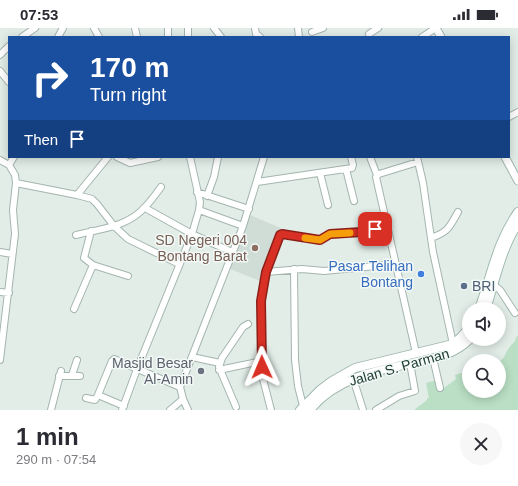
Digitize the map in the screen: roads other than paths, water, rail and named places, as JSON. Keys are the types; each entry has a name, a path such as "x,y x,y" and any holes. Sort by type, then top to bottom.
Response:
{"main road":[{"path":"481,302 505,231 518,212"},
{"path":"488,302 508,243 513,230 518,224"},
{"name":"Jalan S. Parman","path":"304,409 320,390 332,381 355,368 453,344 462,336"},
{"name":"Jalan S. Parman","path":"304,409 341,384 353,378 454,352 462,346"},
{"path":"420,352 430,359"}],"street":[{"path":"23,36 35,28"},
{"path":"214,28 220,36"},
{"path":"312,32 323,28"},
{"path":"369,33 378,28"},
{"path":"424,36 436,28"},
{"path":"0,55 8,47"},
{"path":"0,71 8,81"},
{"path":"9,165 13,158"},
{"path":"77,195 107,158"},
{"path":"119,158 130,163 154,158"},
{"path":"98,395 123,408 192,234 200,202 190,158"},
{"path":"207,196 214,177 218,158"},
{"path":"188,410 183,399 180,386 243,226 264,158"},
{"path":"257,182 346,169 353,167 352,158"},
{"path":"370,158 377,175 376,179 387,227 420,352"},
{"path":"506,158 518,181"},
{"path":"0,160 9,165 15,175 16,183 13,210 15,234 9,293 2,330 0,360"},
{"path":"377,175 417,160 427,207 431,238 453,344"},
{"path":"346,169 354,201"},
{"path":"320,173 328,205"},
{"path":"16,183 77,195 95,201 114,226 135,244 180,264"},
{"path":"76,235 128,221 145,208 161,187"},
{"path":"197,192 249,209"},
{"path":"145,208 192,234 232,252"},
{"path":"199,210 243,226"},
{"path":"431,238 442,234 447,230 458,212"},
{"path":"271,410 262,375 261,301 266,272 281,234 323,238 331,234 362,232 387,227"},
{"path":"90,231 83,257 84,260 93,265 128,276"},
{"path":"0,252 12,254"},
{"path":"266,272 294,269 324,271 396,264"},
{"path":"74,309 93,265"},
{"path":"294,269 295,360 298,386 304,409"},
{"path":"494,285 500,290 515,313"},
{"path":"0,292 9,293"},
{"path":"220,366 243,327 248,324"},
{"path":"192,357 220,366 262,361"},
{"path":"86,398 95,400 113,360 116,359 180,386"},
{"path":"430,359 440,388"},
{"path":"72,375 77,360"},
{"path":"376,410 398,396 415,391 410,363"},
{"path":"220,366 236,407"},
{"path":"51,410 60,374 80,376"},
{"path":"353,378 363,410"},
{"path":"170,410 183,399"}],"place":[{"name":"SD Negeri 004 Bontang Barat","path":"255,248"},
{"name":"Pasar Telihan Bontang","path":"421,274"},
{"name":"BRI","path":"464,286"},
{"name":"Masjid Besar Al-Amin","path":"201,371"}]}
